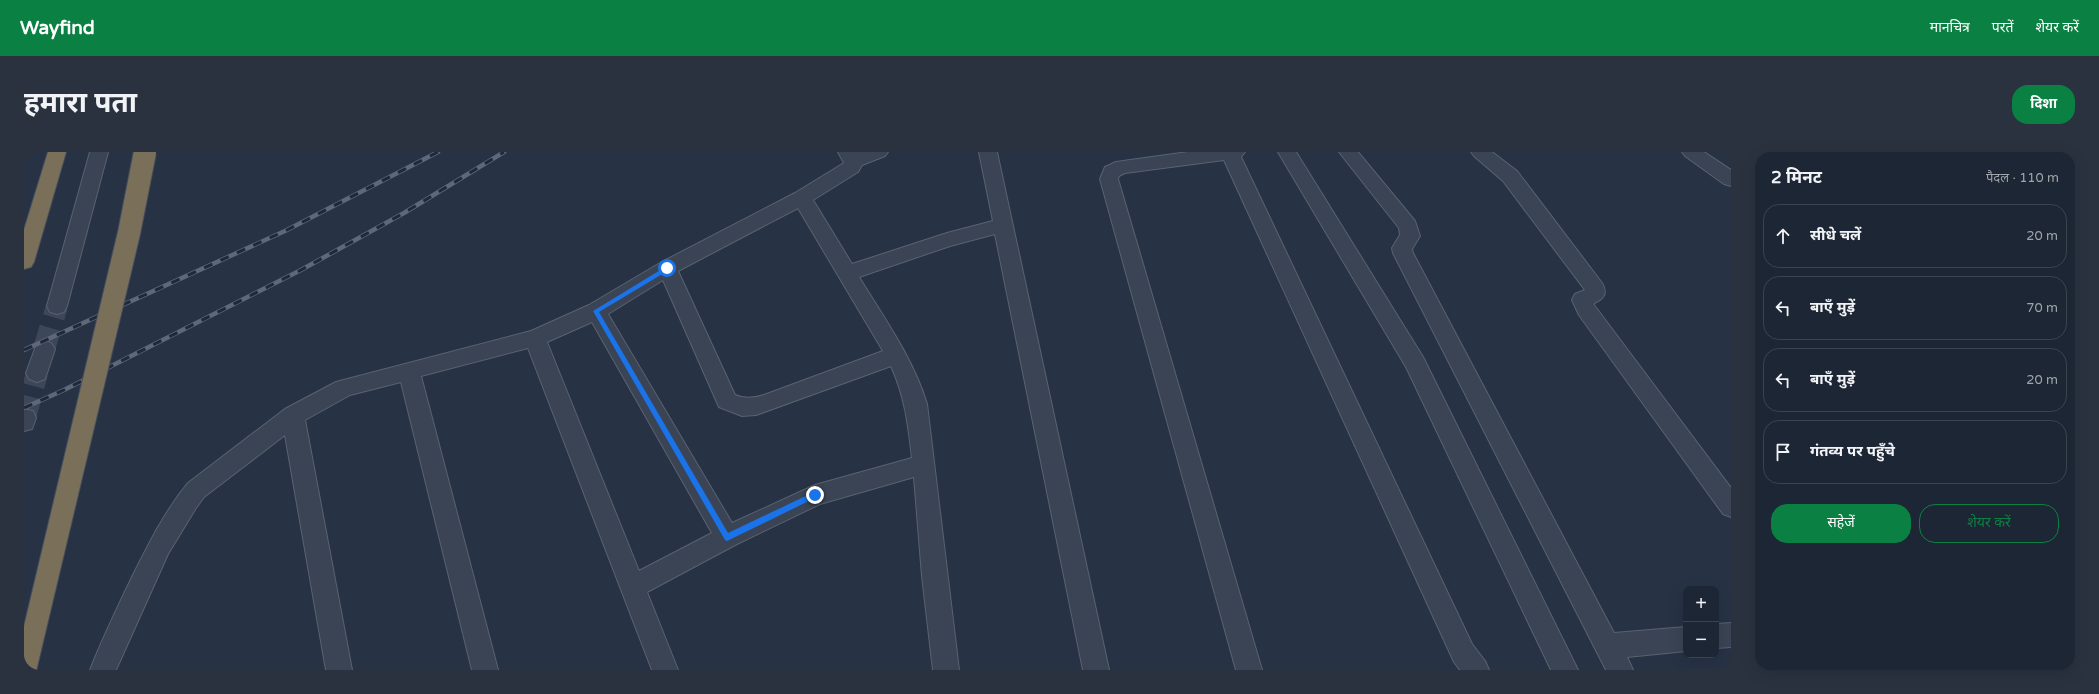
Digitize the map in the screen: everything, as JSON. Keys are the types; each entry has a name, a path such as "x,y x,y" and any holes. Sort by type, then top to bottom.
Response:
{"highway":[{"path":"24,262 57,152"},
{"path":"25,670 129,233 145,152"}],"street":[{"path":"57,306 99,152"},
{"path":"103,670 114,642 169,528 185,503 196,490 293,416 344,388 535,338 596,311 667,268 802,198 852,167 850,157 879,152"},
{"path":"988,152 1096,670"},
{"path":"1287,152 1415,363 1566,670"},
{"path":"1348,152 1408,226 1410,236 1402,248 1403,254 1620,670"},
{"path":"1480,152 1510,176 1595,288 1594,294 1582,300 1586,309 1731,507"},
{"path":"1691,152 1731,179"},
{"path":"1249,670 1109,180 1111,172 1119,160 1233,153 1463,653 1476,670"},
{"path":"802,198 896,355 910,384 916,404 924,464 934,576 946,670"},
{"path":"847,273 940,242 1003,225"},
{"path":"667,268 727,401 734,405 745,408 767,404 896,355"},
{"path":"596,311 727,537"},
{"path":"535,338 665,670"},
{"path":"37,373 44,349"},
{"path":"409,370 485,670"},
{"path":"293,416 339,670"},
{"path":"633,587 727,537 815,495 924,464"},
{"path":"1719,636 1731,635"},
{"path":"1608,646 1683,639"}],"tunnel":[{"path":"44,349 57,306"},
{"path":"25,418 37,373"}],"railway":[{"path":"24,350 285,231 438,152"},
{"path":"24,408 64,390 301,270 404,213 504,152"}],"route":[{"path":"667,268 596,311 727,537 815,495"}]}
